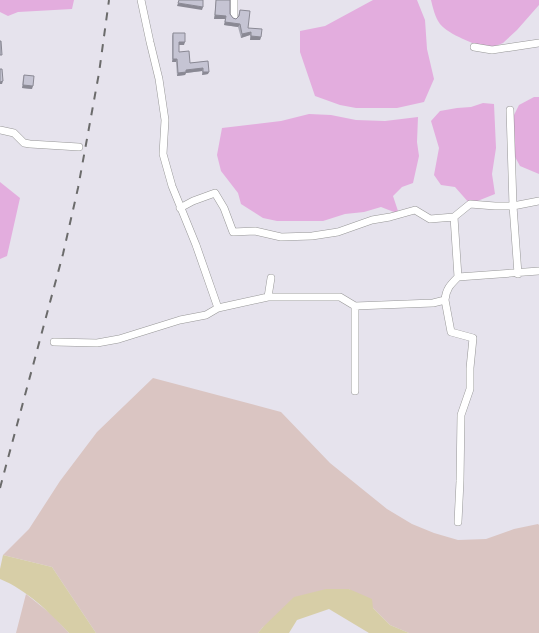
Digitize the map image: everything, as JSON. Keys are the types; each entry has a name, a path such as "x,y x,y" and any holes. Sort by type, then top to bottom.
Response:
{"street":[{"path":"141,0 159,79 165,120 163,154 172,186 196,245 218,308"},
{"path":"234,0 234,17"},
{"path":"474,47 492,50 539,44"},
{"path":"510,110 513,206 518,274"},
{"path":"0,130 14,133 24,143 79,147"},
{"path":"180,208 193,201 215,193 224,208 232,232 255,231 281,236 312,236 338,232 372,220 390,217 414,210 430,219 454,217 470,204 513,206 539,201"},
{"path":"454,217 458,277"},
{"path":"458,522 461,415 470,389 470,368 473,338 451,332 445,300 446,292 448,286 458,277 518,274 539,271"},
{"path":"268,297 271,278"},
{"path":"54,342 97,343 119,339 180,320 206,315 218,308 268,297 340,297 355,306 433,303 445,300"},
{"path":"355,306 355,391"}],"shaded area":[{"path":"0,0 74,0 72,9 18,12 8,16 0,12"},
{"path":"373,0 417,0 425,20 427,49 434,79 424,102 397,108 356,108 340,105 315,96 300,52 300,31 325,26"},
{"path":"431,0 539,0 539,5 517,30 503,43 488,49 462,39 444,28 440,24 434,12"},
{"path":"534,97 539,97 539,174 520,166 509,146 508,127 519,105"},
{"path":"483,103 494,104 496,148 492,174 495,194 470,204 455,187 441,185 434,175 439,148 431,121 440,111 471,107"},
{"path":"309,114 331,115 356,120 385,121 418,117 417,142 419,156 413,183 402,187 393,196 399,214 381,207 364,212 345,214 323,221 277,221 263,218 241,204 238,193 221,171 217,155 222,128 281,121"},
{"path":"0,182 20,198 7,256 0,259"},
{"path":"153,378 281,412 330,463 387,509 412,524 434,533 458,540 486,539 514,529 538,524 539,633 409,633 390,625 373,608 349,589 263,627 258,633 96,633 52,567 3,555 29,529 60,481 97,432"},
{"path":"3,555 52,567 96,633 69,633 28,595 0,579 0,569"},
{"path":"326,589 349,589 372,599 373,608 390,625 409,633 369,633 329,609 297,620 289,633 258,633 294,597"},
{"path":"26,594 51,614 69,633 16,633"}],"building":[{"path":"179,0 203,0 203,7 178,3"},
{"path":"216,0 230,0 230,14 236,19 239,16 240,10 250,11 248,28 262,29 261,37 251,36 251,32 242,34 240,24 225,22 226,16 215,15"},
{"path":"173,33 185,33 185,42 179,42 179,52 189,51 190,63 208,61 209,72 203,72 203,68 186,70 186,72 178,73 177,59 173,59"},
{"path":"1,41 2,55 0,55"},
{"path":"0,69 2,69 3,81 0,82"},
{"path":"24,75 34,76 33,86 23,85"}],"railway":[{"path":"0,488 63,254 78,188 99,73 109,0"}]}
